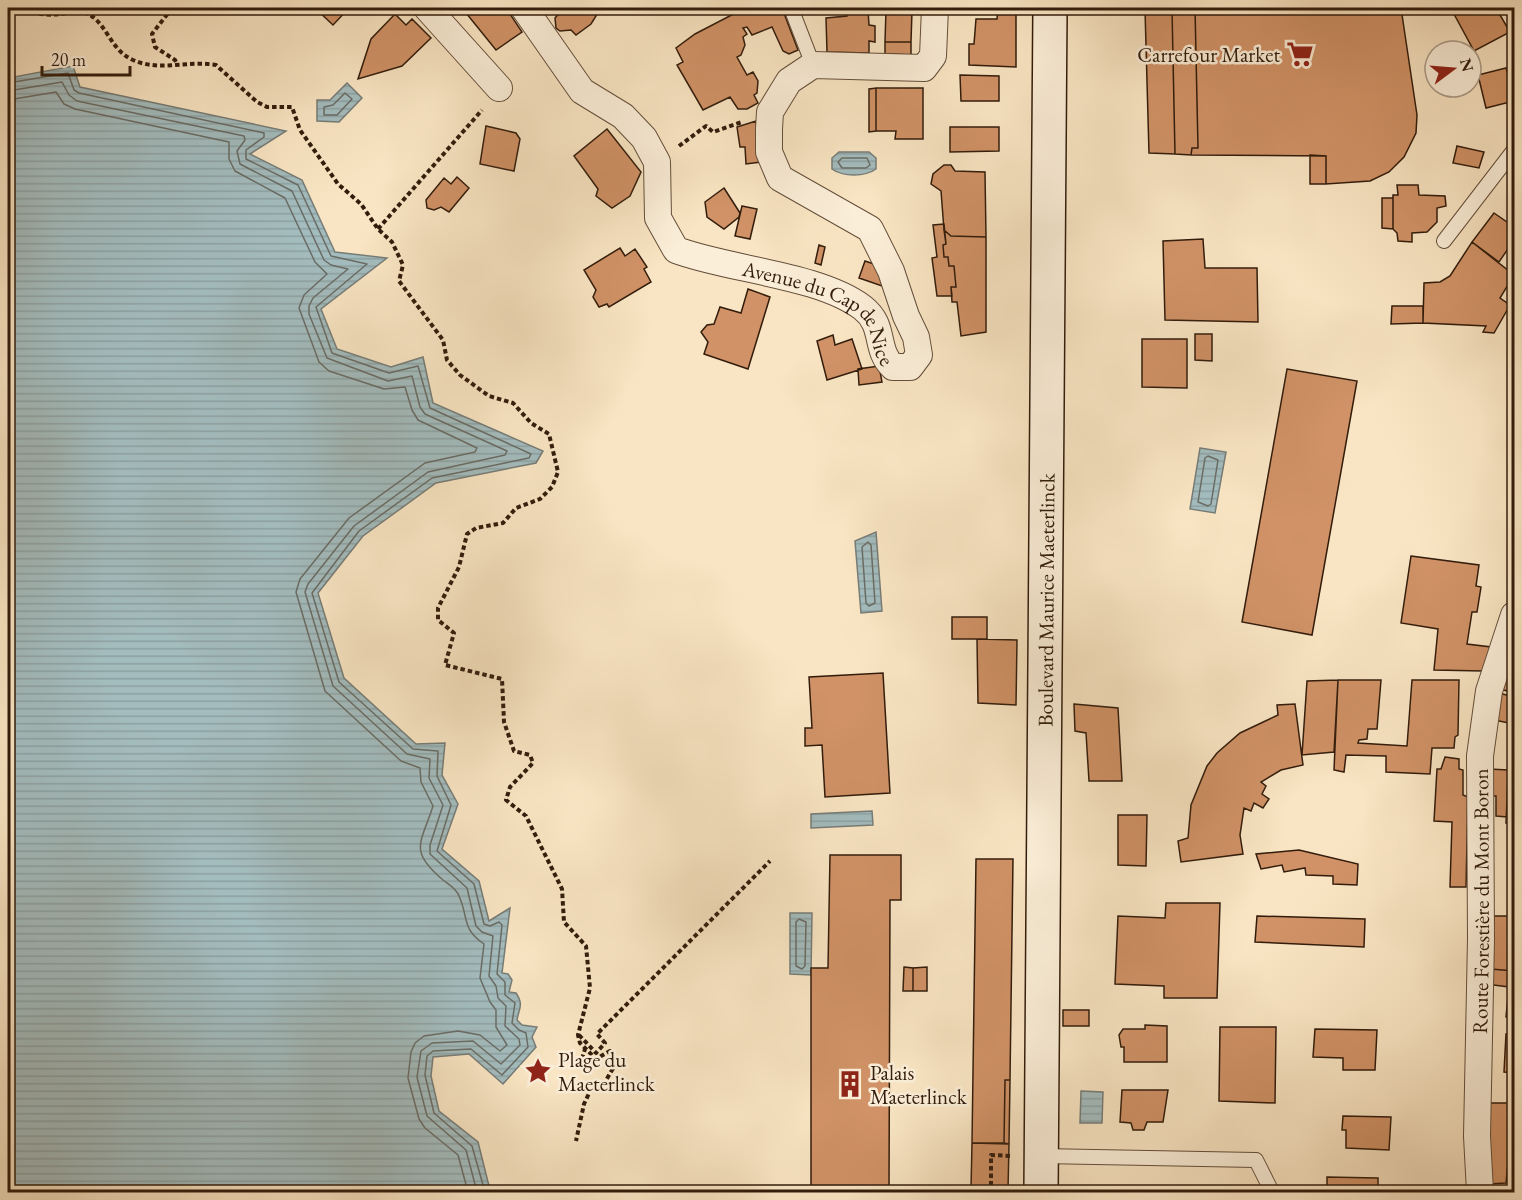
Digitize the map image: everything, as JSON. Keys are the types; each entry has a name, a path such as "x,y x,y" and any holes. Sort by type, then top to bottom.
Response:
{"main road":[{"name":"Boulevard Maurice Maeterlinck","path":"1041,1192 1050,8"}],"street":[{"path":"427,8 497,86"},
{"name":"Avenue du Cap de Nice","path":"524,8 582,91 623,116 644,138 657,162 658,218 676,250 832,290 865,309 879,329 883,358 888,363 893,367 910,367 919,355 916,337 906,316 891,271 870,229 780,178 769,152 770,112"},
{"path":"770,112 789,81 813,65 924,68 933,56 935,8"},
{"name":"Route Forestière du Mont Boron","path":"1480,1192 1477,1136 1481,939 1480,756 1489,691 1515,615"}],"lane":[{"path":"791,8 813,65"},
{"path":"1512,8 1515,12"},
{"path":"1444,241 1515,150"},
{"path":"1041,1156 1256,1160 1272,1192"}],"path":[{"path":"25,8 36,14 52,16 85,12 96,19 114,47 132,60 178,66 216,66 257,102 267,106 292,108 300,130 338,184 361,204 378,229 392,242 404,265 399,281 443,340 447,360 460,375 489,396 513,403 531,423 549,434 558,472 552,487 540,499 516,508 502,523 476,528 467,534 459,567 438,608 438,620 454,633 445,665 502,679 504,722 514,751 530,755 533,763 510,787 506,801 520,809 526,816 562,889 564,922 586,946 590,988 579,1035 580,1043 596,1059 610,1051 615,1065 605,1082 591,1089 584,1104 576,1141"},
{"path":"172,8 152,34 155,47 175,60 178,66"},
{"path":"378,229 496,94 497,86"},
{"path":"657,162 706,126 713,132 770,112"},
{"path":"579,1035 596,1053 606,1043 597,1034 770,861"},
{"path":"565,1059 580,1065 585,1049"},
{"path":"1007,1190 992,1190 991,1155 1008,1156"}],"water":[{"path":"73,66 80,87 286,131 250,154 302,180 335,252 387,258 321,309 337,349 391,367 423,357 433,403 543,451 536,463 436,483 363,536 318,593 344,678 416,744 445,743 442,775 458,804 442,849 479,881 489,921 510,908 502,973 508,974 512,980 509,992 516,993 520,1001 517,1020 522,1025 537,1027 532,1037 536,1047 503,1084 469,1054 433,1057 431,1076 439,1111 478,1142 490,1190 497,1192 8,1192 8,78"},
{"path":"347,83 362,98 339,122 317,121 317,100 330,100"},
{"path":"839,152 869,152 876,158 876,169 860,175 837,172 832,169 832,158"},
{"path":"1200,448 1226,452 1215,513 1190,509"},
{"path":"876,532 882,611 861,613 855,541"},
{"path":"872,811 873,825 811,828 811,814"},
{"path":"790,913 812,913 811,975 790,974"},
{"path":"1081,1091 1103,1092 1102,1123 1080,1123"}],"building":[{"path":"315,8 349,8 333,25"},
{"path":"462,8 506,8 522,32 496,50"},
{"path":"564,8 601,8 591,24 576,35 571,30 560,31 556,28 555,18"},
{"path":"745,8 782,8 798,50 789,54 783,51 772,27 752,35 747,27 743,28 747,34 743,37 745,45 741,55 737,57 747,75 753,72 758,81 757,93 754,95 758,103 747,109 738,109 730,97 703,110 677,65 683,62 676,48 695,34"},
{"path":"998,8 1016,8 1016,67 969,65 969,44 974,44 976,19 997,19"},
{"path":"1147,8 1195,8 1198,148 1192,148 1191,155 1175,154 1172,10 1145,10"},
{"path":"1195,8 1401,8 1417,115 1416,133 1404,157 1389,172 1370,181 1326,184 1326,156 1191,155 1192,148 1198,148"},
{"path":"1464,8 1496,8 1510,32 1483,46 1483,39 1468,39 1454,14"},
{"path":"847,9 868,10 869,25 875,26 875,42 869,41 869,53 827,52 826,18 847,16"},
{"path":"886,10 912,11 911,42 885,42"},
{"path":"1145,10 1172,10 1175,154 1149,153"},
{"path":"395,14 406,25 412,19 431,38 402,66 358,79 371,39"},
{"path":"885,42 911,42 911,55 885,54"},
{"path":"1506,68 1509,78 1514,79 1514,101 1486,108 1483,96 1483,74"},
{"path":"960,75 999,76 999,101 961,101"},
{"path":"876,88 876,131 869,132 869,89"},
{"path":"876,88 923,88 923,139 895,139 896,131 876,131"},
{"path":"756,121 761,162 746,164 745,147 740,147 737,127"},
{"path":"486,126 516,133 520,139 514,171 480,164"},
{"path":"950,127 999,127 999,151 950,152"},
{"path":"607,129 641,172 630,196 612,208 596,196 598,189 574,156"},
{"path":"1457,146 1484,152 1479,168 1453,163"},
{"path":"1310,155 1326,156 1326,184 1310,184"},
{"path":"944,165 951,165 955,171 985,172 986,237 951,236 944,230 941,191 931,184 933,174"},
{"path":"457,177 469,188 449,212 441,207 434,210 427,208 426,200 444,178 451,184"},
{"path":"1397,185 1418,185 1419,195 1445,196 1446,206 1437,208 1437,222 1427,232 1412,233 1412,242 1398,241 1397,233 1393,229 1393,195 1398,195"},
{"path":"724,188 740,213 739,217 724,229 707,217 705,202"},
{"path":"1382,198 1393,198 1393,229 1382,228"},
{"path":"742,206 757,209 750,239 735,236"},
{"path":"1494,213 1514,227 1514,240 1499,262 1472,242"},
{"path":"944,224 946,244 943,245 944,257 948,257 949,266 954,266 956,287 951,287 952,296 937,296 932,258 937,257 933,225"},
{"path":"944,230 951,236 986,237 986,332 961,336 957,302 952,302 951,287 956,287 954,266 949,266 948,257 944,257 943,245 946,244"},
{"path":"1203,239 1205,268 1257,268 1258,322 1165,320 1163,241"},
{"path":"1472,242 1514,275 1500,298 1510,305 1494,333 1483,332 1486,326 1423,323 1424,283 1440,282 1450,276"},
{"path":"819,245 825,247 821,265 815,263"},
{"path":"620,248 625,256 635,249 647,267 644,269 651,282 609,307 607,304 599,307 593,297 596,290 584,270"},
{"path":"865,261 886,268 885,287 859,278"},
{"path":"748,289 770,297 748,369 704,354 708,342 701,332 707,325 714,324 720,307 741,313"},
{"path":"1392,306 1423,306 1423,323 1391,324"},
{"path":"1195,334 1212,334 1212,361 1195,360"},
{"path":"833,335 835,345 852,339 862,369 827,380 817,341"},
{"path":"1142,339 1187,339 1187,388 1142,387"},
{"path":"879,366 882,382 859,385 858,369"},
{"path":"1287,369 1357,381 1312,635 1242,622"},
{"path":"1411,556 1479,565 1476,586 1481,587 1477,612 1472,612 1467,644 1491,647 1483,671 1434,670 1438,629 1401,623"},
{"path":"952,617 987,617 987,639 952,639"},
{"path":"977,639 1017,640 1016,705 978,703"},
{"path":"1506,669 1514,671 1514,693 1500,689"},
{"path":"883,673 890,793 825,797 822,745 805,746 805,728 812,728 809,677"},
{"path":"1338,680 1381,680 1377,729 1368,729 1367,739 1359,740 1358,743 1407,746 1412,680 1459,680 1458,735 1455,737 1454,748 1432,748 1430,774 1386,772 1386,756 1346,755 1344,772 1334,770"},
{"path":"1338,680 1334,752 1302,755 1307,681"},
{"path":"1499,693 1514,697 1514,724 1494,720"},
{"path":"1074,704 1118,708 1122,781 1089,781 1086,733 1075,731"},
{"path":"1295,704 1303,765 1281,770 1261,782 1266,786 1262,794 1269,799 1263,808 1254,803 1251,811 1244,808 1240,835 1243,854 1181,862 1178,841 1188,838 1191,805 1207,766 1217,753 1240,733 1278,715 1277,705"},
{"path":"1445,757 1459,759 1459,769 1463,770 1463,795 1468,797 1466,887 1450,887 1452,822 1434,821 1437,769 1441,769"},
{"path":"1489,769 1508,770 1507,817 1496,816 1496,796 1488,796"},
{"path":"1508,776 1514,776 1514,835 1509,835 1509,823 1506,823"},
{"path":"1118,815 1147,815 1146,866 1118,865"},
{"path":"1299,850 1358,864 1357,885 1333,884 1333,876 1306,875 1305,868 1284,872 1282,865 1261,869 1256,854"},
{"name":"Palais Maeterlinck","path":"830,855 901,855 901,900 890,900 889,1192 811,1192 811,968 828,968"},
{"path":"976,859 1013,859 1010,1080 1005,1080 1004,1143 972,1143"},
{"path":"1166,903 1220,903 1217,998 1164,998 1164,986 1115,984 1118,916 1165,918"},
{"path":"1257,916 1365,919 1364,947 1255,942"},
{"path":"1494,916 1514,916 1514,971 1491,969"},
{"path":"904,967 913,968 913,991 903,991"},
{"path":"927,967 927,991 913,991 913,968"},
{"path":"1491,969 1514,971 1514,1073 1504,1072 1506,1034 1510,1034 1512,1018 1506,1017 1509,987 1485,984"},
{"path":"1063,1010 1089,1010 1089,1026 1063,1026"},
{"path":"1145,1025 1167,1026 1167,1062 1124,1062 1124,1047 1121,1047 1119,1035 1123,1029 1145,1029"},
{"path":"1220,1027 1276,1027 1275,1103 1219,1101"},
{"path":"1315,1029 1377,1030 1375,1070 1343,1070 1343,1058 1313,1057"},
{"path":"1005,1080 1010,1080 1009,1144 1004,1143"},
{"path":"1122,1090 1168,1090 1163,1122 1147,1122 1144,1130 1133,1130 1131,1123 1120,1122"},
{"path":"1485,1103 1514,1103 1506,1183 1489,1184"},
{"path":"1343,1116 1391,1117 1389,1150 1346,1148 1346,1130 1342,1130"},
{"path":"972,1143 1009,1144 1008,1190 971,1189"},
{"path":"1327,1177 1378,1178 1378,1192 1327,1192"},
{"path":"971,1189 1003,1190 1003,1192 971,1192"}],"place":[{"name":"Carrefour Market","path":"1300,54"},
{"name":"Plage du Maeterlinck","path":"538,1071"},
{"name":"Palais Maeterlinck","path":"850,1084"}]}
